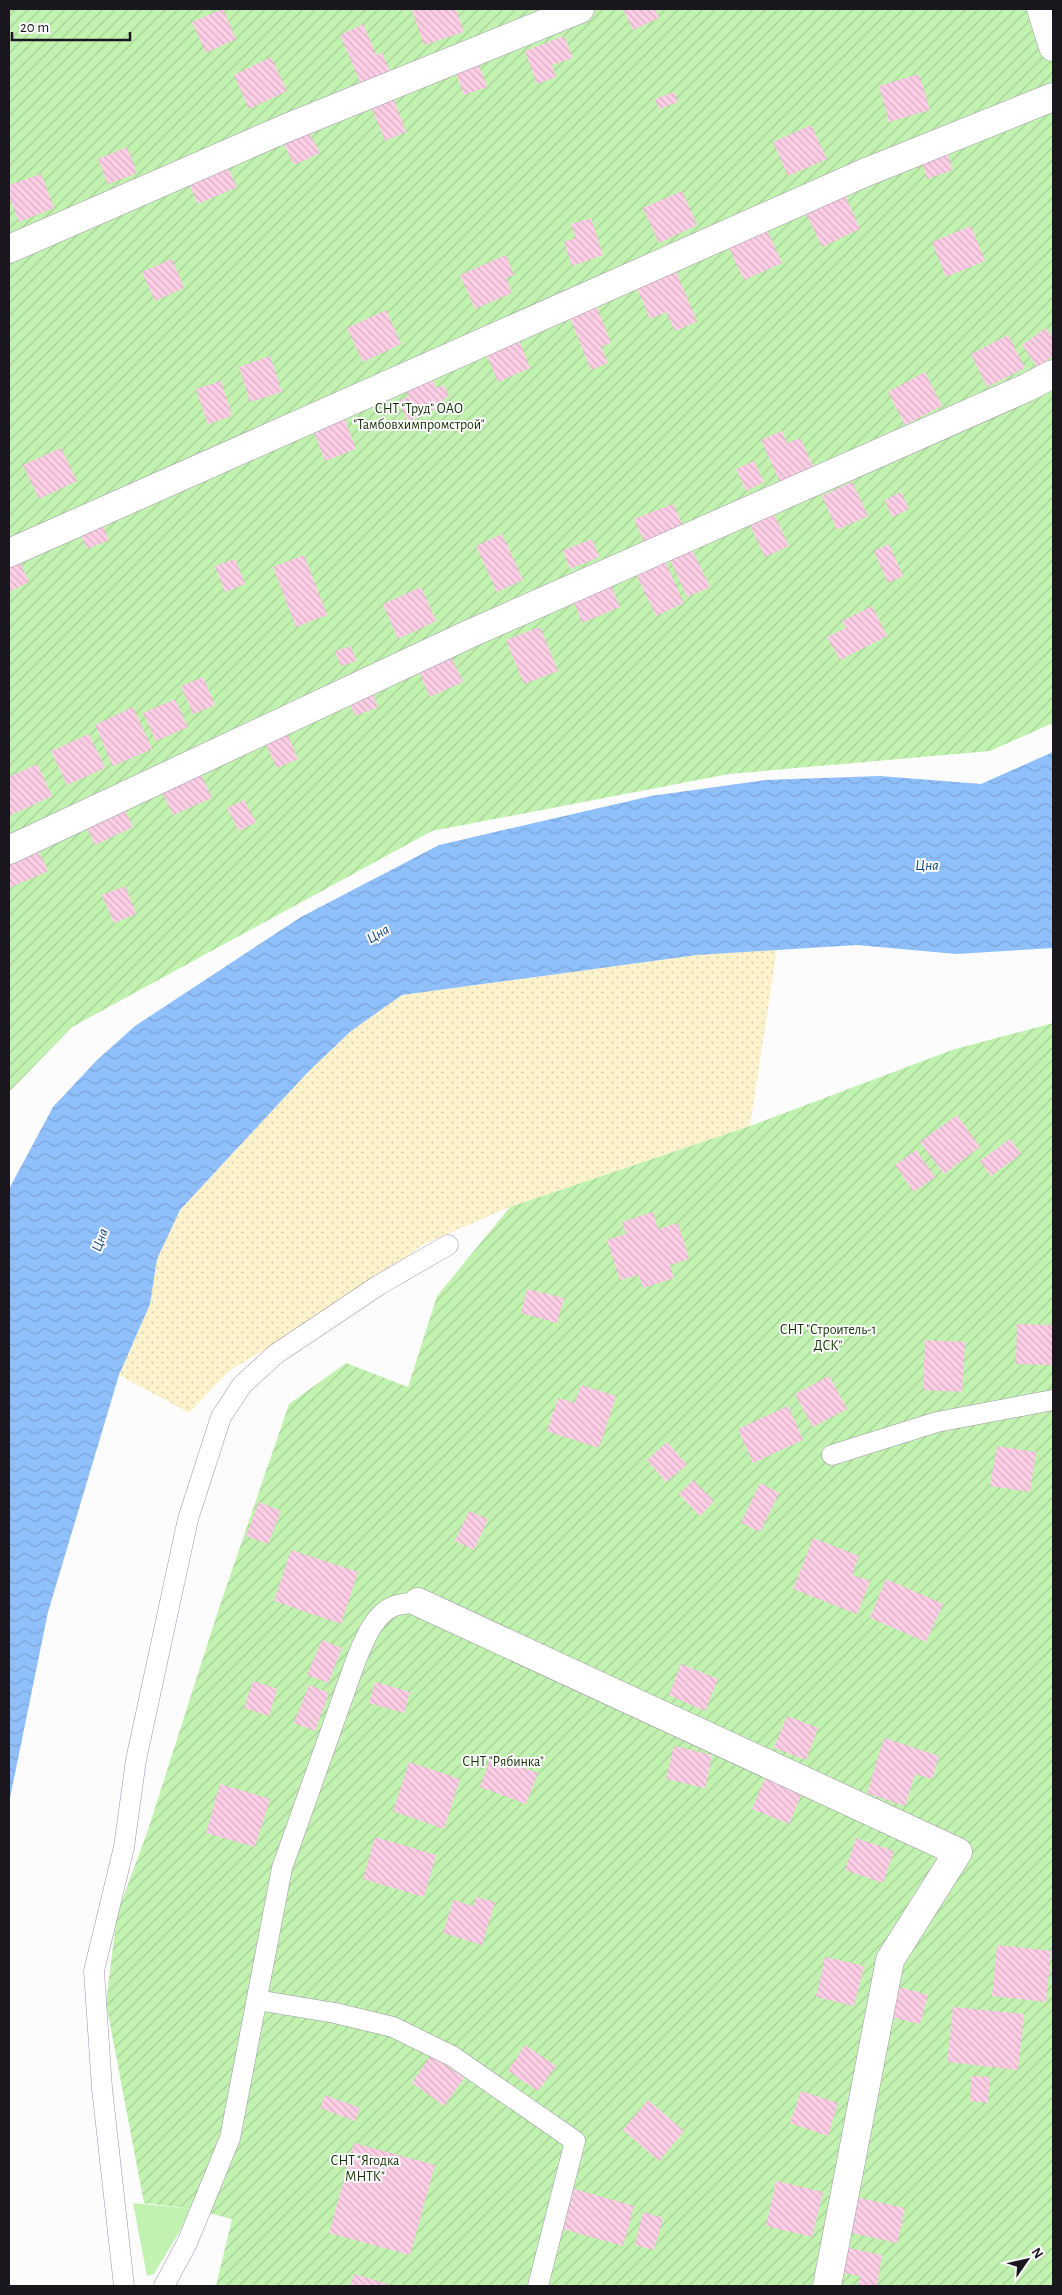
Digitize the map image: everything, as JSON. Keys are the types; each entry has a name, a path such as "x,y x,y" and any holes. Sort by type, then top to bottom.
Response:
{"street":[{"path":"9,249 284,129 580,9"},
{"path":"1040,9 1053,47"},
{"path":"9,553 864,173 1053,97"},
{"path":"9,850 467,635 1026,388 1053,374"},
{"path":"418,1602 958,1852 890,1960 827,2286"}],"lane":[{"path":"124,2286 102,2088 94,1971 124,1847 136,1760 188,1519 221,1417 242,1386 276,1354 379,1285 448,1245"},
{"path":"832,1455 937,1422 1053,1400"},
{"path":"164,2286 187,2243 230,2138 282,1868 356,1660 367,1634 378,1617 394,1606 418,1602"},
{"path":"257,2000 335,2013 393,2028 452,2056 575,2141 538,2286"}],"green space":[{"name":"СНТ \"Труд\" ОАО \"Тамбовхимпромстрой\"","path":"9,9 1053,9 1053,723 990,751 729,774 432,831 72,1027 9,1092"},
{"path":"1053,1023 1053,2286 216,2286 232,2219 193,2209 144,2203 106,2003 117,1914 148,1830 218,1611 289,1404 346,1363 408,1387 437,1296 510,1207 750,1126 952,1050"},
{"path":"133,2203 193,2209 154,2274 147,2276"}],"sand":[{"path":"777,949 750,1126 510,1207 424,1244 334,1309 229,1371 189,1413 119,1375 150,1304 156,1259 180,1210 308,1072 351,1031 402,995 697,955"}],"water":[{"name":"Цна","path":"1053,752 1053,948 956,954 857,945 697,955 402,995 351,1031 308,1072 180,1210 157,1259 150,1304 119,1375 48,1612 9,1803 9,1189 53,1107 97,1060 135,1026 301,917 439,845 651,796 765,780 880,776 981,784"}],"building":[{"path":"223,9 236,39 206,53 192,22"},
{"path":"456,9 464,32 424,45 412,10"},
{"path":"623,9 655,9 659,18 633,30"},
{"path":"363,24 376,55 382,53 391,73 362,86 340,35"},
{"path":"564,36 573,58 552,65 556,77 537,84 525,51"},
{"path":"271,57 287,91 249,109 234,75"},
{"path":"478,62 487,87 464,95 455,71"},
{"path":"919,74 930,110 889,122 879,86"},
{"path":"674,92 678,102 659,109 655,99"},
{"path":"393,97 406,132 385,141 371,106"},
{"path":"811,125 827,159 788,176 773,142"},
{"path":"309,132 320,153 294,165 284,144"},
{"path":"127,147 137,173 108,184 98,159"},
{"path":"947,153 953,170 927,179 922,162"},
{"path":"226,164 237,187 198,204 188,181"},
{"path":"41,174 54,208 19,222 9,195 9,185"},
{"path":"682,191 697,225 659,243 643,208"},
{"path":"845,195 860,229 822,247 806,213"},
{"path":"591,218 603,255 572,266 564,242 576,238 571,224"},
{"path":"971,226 985,261 946,277 932,242"},
{"path":"766,228 782,263 744,280 728,246"},
{"path":"506,255 514,275 506,278 512,293 475,309 460,275"},
{"path":"172,259 184,288 155,301 142,272"},
{"path":"676,271 697,322 675,331 666,312 650,319 637,288"},
{"path":"597,307 611,343 601,347 608,363 591,370 570,318"},
{"path":"386,310 401,344 363,362 347,328"},
{"path":"1046,328 1053,338 1053,356 1037,367 1022,345"},
{"path":"515,330 530,368 498,382 482,344"},
{"path":"1008,335 1025,368 987,387 971,354"},
{"path":"270,356 282,392 250,402 239,367"},
{"path":"428,371 436,388 444,385 449,396 442,400 444,405 408,422 398,401 409,396 403,383"},
{"path":"925,372 942,406 905,425 888,392"},
{"path":"221,381 232,416 208,424 196,389"},
{"path":"338,402 356,449 325,461 307,414"},
{"path":"782,431 787,443 800,438 813,466 780,482 761,440"},
{"path":"61,448 77,481 39,499 23,465"},
{"path":"754,461 764,482 746,491 736,469"},
{"path":"852,482 868,516 837,530 822,496"},
{"path":"901,492 909,509 892,517 885,500"},
{"path":"673,504 684,528 645,544 634,519"},
{"path":"97,512 109,540 87,549 75,521"},
{"path":"773,512 789,546 765,557 749,523"},
{"path":"502,534 523,580 497,592 476,546"},
{"path":"592,539 599,557 570,569 563,550"},
{"path":"889,544 903,576 888,583 874,551"},
{"path":"691,547 710,587 687,597 669,557"},
{"path":"14,549 29,582 9,592 9,551"},
{"path":"304,555 327,615 296,627 273,567"},
{"path":"662,555 684,603 656,616 633,568"},
{"path":"235,559 245,584 225,592 215,566"},
{"path":"609,581 620,607 582,623 572,597"},
{"path":"421,587 436,621 398,639 383,604"},
{"path":"872,606 887,636 840,660 827,637 846,628 842,621"},
{"path":"540,627 558,671 524,684 506,640"},
{"path":"351,646 356,661 341,666 335,651"},
{"path":"449,653 463,682 430,697 417,667"},
{"path":"203,677 215,705 193,714 181,686"},
{"path":"370,687 378,707 355,716 347,696"},
{"path":"175,699 188,727 156,741 143,713"},
{"path":"133,707 152,749 113,766 95,725"},
{"path":"283,724 298,759 277,768 261,734"},
{"path":"89,734 105,768 67,785 51,751"},
{"path":"37,764 52,796 9,816 9,777"},
{"path":"196,764 212,798 173,815 157,781"},
{"path":"117,793 133,827 95,845 79,811"},
{"path":"244,800 256,822 239,831 227,808"},
{"path":"32,837 48,871 9,888 9,847"},
{"path":"125,886 136,914 114,923 102,895"},
{"path":"957,1115 980,1147 944,1174 920,1142"},
{"path":"1010,1139 1021,1154 991,1176 980,1161"},
{"path":"916,1150 935,1177 914,1192 895,1165"},
{"path":"653,1212 658,1229 678,1223 689,1259 670,1265 674,1278 643,1288 639,1275 620,1280 607,1240 626,1234 622,1222"},
{"path":"527,1289 564,1298 557,1323 521,1313"},
{"path":"1017,1324 1053,1325 1053,1365 1016,1364"},
{"path":"925,1340 965,1342 962,1392 923,1390"},
{"path":"829,1376 847,1409 813,1427 795,1394"},
{"path":"581,1385 616,1396 599,1448 547,1431 558,1398 575,1403"},
{"path":"788,1406 803,1440 753,1463 738,1429"},
{"path":"667,1442 687,1465 666,1482 647,1460"},
{"path":"997,1446 1036,1452 1030,1492 990,1486"},
{"path":"693,1480 714,1501 700,1516 679,1494"},
{"path":"760,1483 779,1493 760,1532 741,1523"},
{"path":"259,1502 281,1511 268,1544 246,1536"},
{"path":"469,1511 488,1519 474,1550 455,1541"},
{"path":"813,1538 859,1556 852,1575 870,1581 857,1614 793,1589"},
{"path":"291,1550 358,1572 341,1624 274,1601"},
{"path":"886,1579 943,1604 926,1642 870,1618"},
{"path":"322,1640 342,1648 328,1683 307,1675"},
{"path":"681,1664 718,1679 705,1711 669,1695"},
{"path":"253,1681 277,1689 269,1716 244,1708"},
{"path":"375,1682 410,1692 404,1713 369,1703"},
{"path":"309,1685 329,1693 315,1731 294,1723"},
{"path":"787,1716 818,1728 806,1760 774,1748"},
{"path":"884,1738 939,1756 932,1779 915,1774 905,1806 867,1793"},
{"path":"674,1746 712,1755 705,1788 666,1779"},
{"path":"491,1756 538,1773 526,1804 480,1787"},
{"path":"409,1762 460,1779 444,1829 393,1811"},
{"path":"765,1778 802,1793 789,1824 752,1809"},
{"path":"220,1784 270,1799 255,1847 206,1833"},
{"path":"375,1837 436,1855 424,1897 363,1879"},
{"path":"856,1838 894,1851 883,1883 845,1870"},
{"path":"476,1897 495,1902 482,1945 443,1933 453,1900 473,1906"},
{"path":"997,1945 1051,1951 1046,2002 992,1996"},
{"path":"825,1957 864,1966 854,2006 816,1997"},
{"path":"899,1987 928,1995 920,2024 891,2017"},
{"path":"953,2007 1024,2014 1018,2070 947,2062"},
{"path":"525,2045 556,2066 538,2091 508,2071"},
{"path":"431,2055 464,2078 444,2106 412,2083"},
{"path":"971,2076 990,2077 988,2103 970,2101"},
{"path":"801,2091 838,2103 828,2136 790,2123"},
{"path":"325,2095 360,2108 355,2121 320,2108"},
{"path":"648,2100 684,2131 659,2161 623,2130"},
{"path":"354,2143 435,2165 410,2255 329,2233"},
{"path":"776,2181 823,2192 812,2237 766,2226"},
{"path":"574,2189 634,2206 623,2246 563,2229"},
{"path":"855,2197 905,2208 897,2243 847,2232"},
{"path":"643,2212 663,2218 654,2250 635,2245"},
{"path":"849,2248 882,2255 877,2286 858,2286 860,2276 844,2273"},
{"path":"354,2274 394,2286 350,2286"}],"park label":[{"name":"СНТ \"Строитель-1 ДСК\"","path":"828,1338"},
{"name":"СНТ \"Рябинка\"","path":"503,1762"},
{"name":"СНТ \"Ягодка МНТК\"","path":"365,2170"}]}
